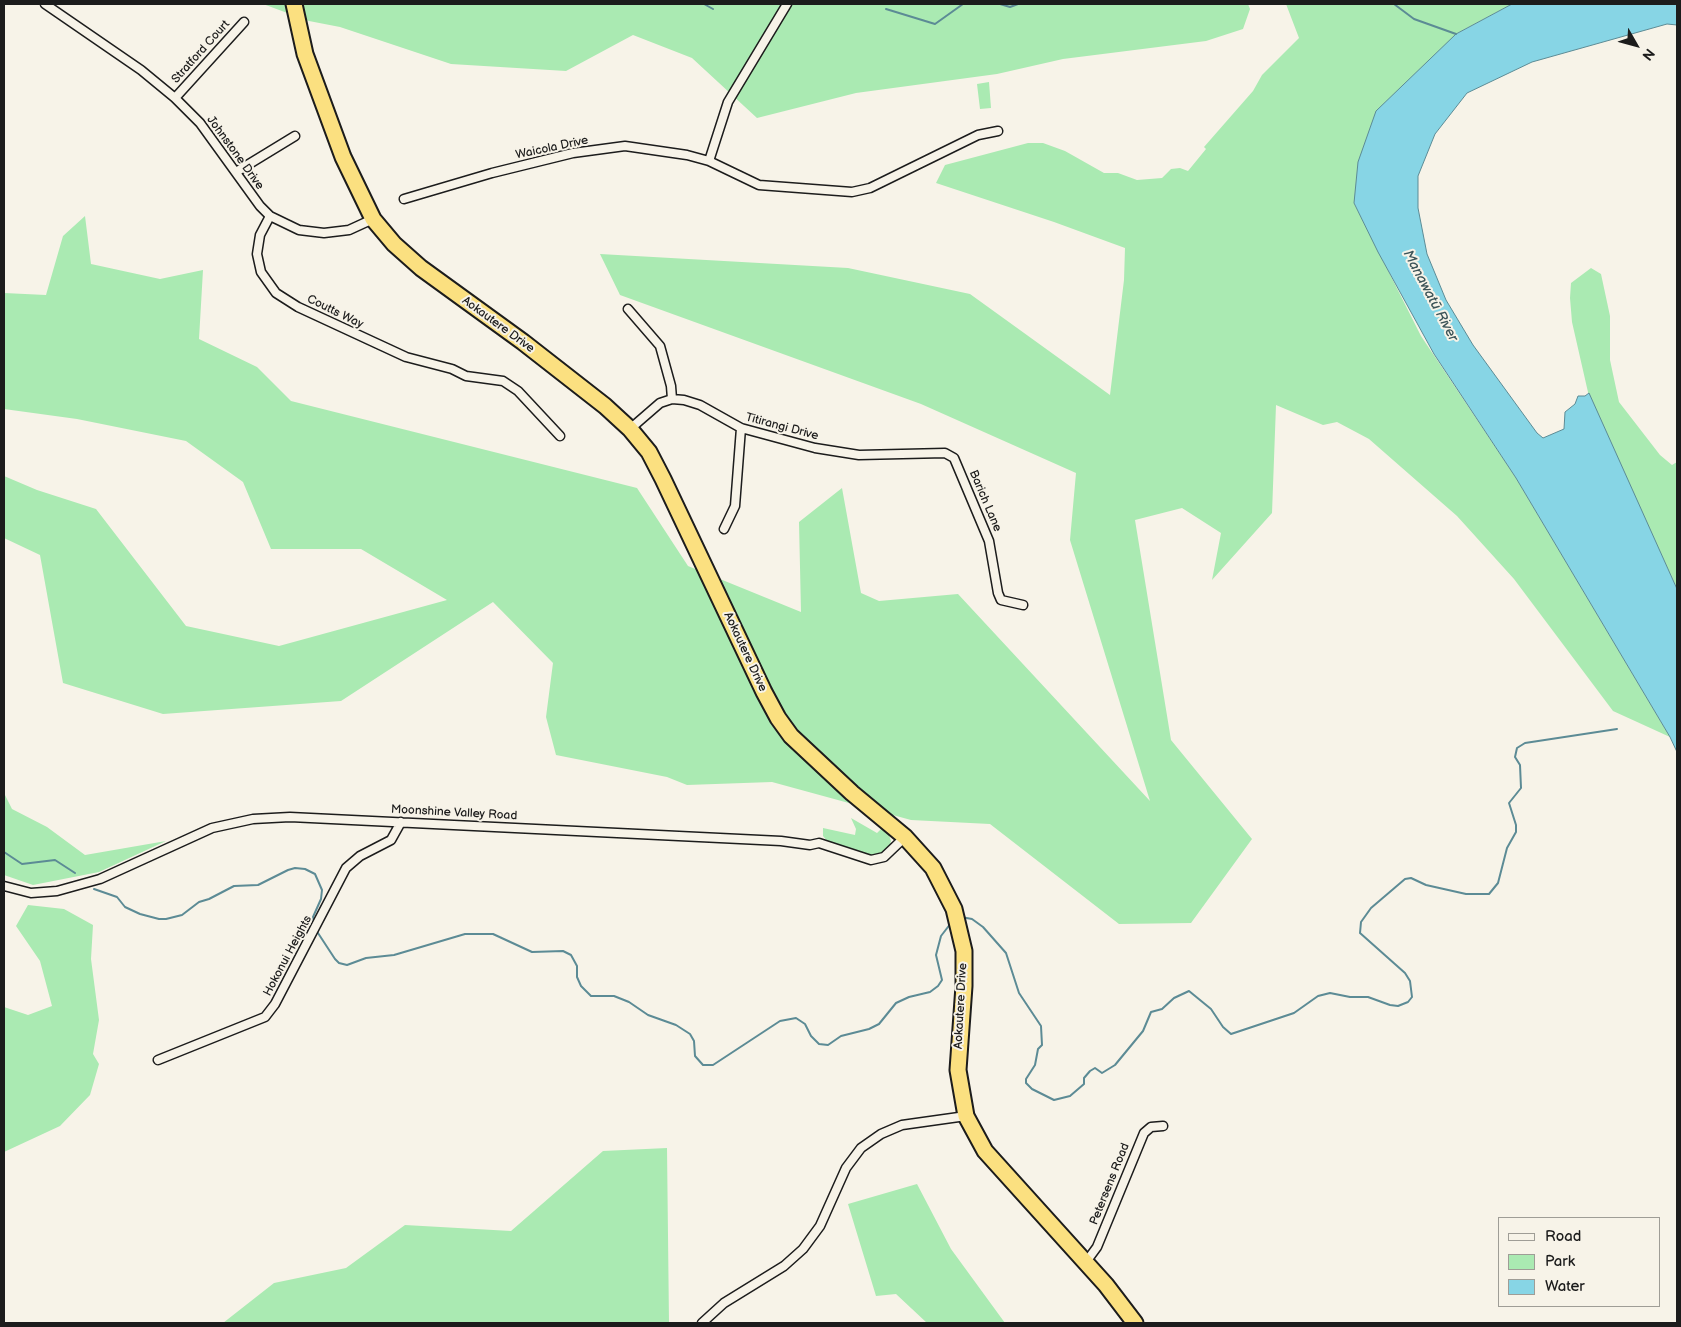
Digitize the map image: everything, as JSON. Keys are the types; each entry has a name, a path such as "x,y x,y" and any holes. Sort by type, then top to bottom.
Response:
{"highway":[{"name":"Aokautere Drive","path":"294,4 305,54 351,176 373,219 410,259 606,406 630,429 648,452 663,479 778,718 791,736 852,793 905,837 933,868 954,909 959,925 964,967 958,1070 966,1116 985,1151 1118,1298 1135,1323"}],"street":[{"name":"Johnstone Drive","path":"45,4 140,70 175,98 203,127 270,216 300,230 324,233 349,230 373,219"},
{"path":"708,161 728,102 787,4"},
{"name":"Stratford Court","path":"175,98 244,22"},
{"name":"Waicola Drive","path":"404,199 573,153 625,146 686,155 708,161 759,185 852,192 870,188 978,135 998,131"},
{"path":"236,172 296,136"},
{"name":"Coutts Way","path":"270,216 260,234 257,254 261,272 276,293 298,307 406,357 452,369 466,376 495,379 511,386 560,436"},
{"path":"628,309 660,346 671,386 672,399 660,404 630,429"},
{"name":"Titirangi Drive","path":"672,399 684,400 700,405 741,428 815,448 860,455 945,453"},
{"path":"724,529 735,506 741,428"},
{"name":"Barich Lane","path":"945,453 954,458 989,541 998,593 1001,600 1023,605"},
{"name":"Moonshine Valley Road","path":"4,886 31,893 57,891 100,879 212,828 253,819 290,817 781,841 810,845 819,843 871,860 884,857 905,837"},
{"name":"Hokonui Heights","path":"158,1060 265,1017 275,1004 312,936 346,868 360,856 391,840 401,822"},
{"path":"702,1323 724,1302 784,1266 803,1249 820,1226 846,1168 861,1148 881,1134 902,1125 966,1116"},
{"name":"Petersens Road","path":"1086,1262 1097,1247 1144,1133 1151,1127 1163,1126"}],"green space":[{"path":"263,4 1248,4 1250,9 1243,29 1206,41 1063,59 997,74 856,93 757,118 692,58 633,35 566,71 451,64 340,27 309,21"},
{"path":"1286,4 1512,4 1456,34 1354,203 1421,336 1516,478 1670,737 1613,711 1514,579 1457,516 1369,439 1337,422 1323,425 1276,405 1272,513 1212,580 1221,533 1182,508 1135,520 1171,740 1252,839 1191,923 1119,924 990,824 911,820 772,782 687,785 667,777 556,755 546,717 553,663 493,602 341,701 163,714 63,683 40,555 4,538 4,476 37,490 96,509 186,626 279,646 447,600 361,549 271,549 243,482 186,441 77,419 4,409 4,293 46,295 63,236 85,216 91,264 160,279 203,270 199,339 257,367 291,401 637,488 688,566 801,612 799,522 842,488 861,593 879,601 958,594 1150,801 1070,540 1076,473 921,404 620,295 600,254 848,268 970,294 1110,395 1124,280 1125,248 936,183 945,165 1028,143 1043,143 1065,151 1104,173 1118,173 1137,180 1162,178 1171,169 1180,168 1188,171 1206,149 1204,147 1253,91 1262,75 1299,38"},
{"path":"989,82 991,108 980,109 977,84"},
{"path":"1591,268 1601,274 1610,316 1610,360 1619,402 1660,455 1672,465 1677,462 1677,589 1590,401 1572,322 1570,298 1571,283"},
{"path":"4,793 12,809 47,827 85,855 166,841 99,872 33,885 4,875"},
{"path":"851,818 877,833 883,827 888,832 891,841 889,848 877,856 869,855 828,842 823,836 823,828 855,835 856,829"},
{"path":"28,905 64,909 93,925 91,959 99,1020 93,1054 99,1064 90,1095 60,1126 4,1152 4,1007 28,1015 52,1006 40,961 16,926"},
{"path":"667,1148 669,1323 223,1323 274,1283 346,1268 405,1225 511,1231 603,1151"},
{"path":"917,1184 951,1249 1005,1323 927,1323 896,1294 876,1296 848,1204"}],"water":[{"name":"Manawatū River","path":"1512,4 1677,4 1677,25 1667,24 1532,62 1467,93 1435,134 1418,176 1418,208 1427,254 1446,300 1473,345 1537,433 1543,438 1564,429 1565,412 1575,404 1578,396 1585,396 1589,393 1677,589 1677,752 1670,737 1516,478 1434,354 1378,252 1354,203 1358,162 1376,111 1456,34"}],"waterway":[{"path":"704,4 713,9"},
{"path":"886,9 935,24 963,4"},
{"path":"1000,4 1010,7 1018,4"},
{"path":"1394,4 1414,19 1456,34"},
{"path":"961,917 972,919 983,927 1006,953 1019,993 1041,1026 1042,1045 1038,1049 1035,1065 1026,1079 1026,1083 1032,1089 1054,1100 1070,1096 1084,1084 1084,1078 1095,1068 1102,1073 1115,1065 1143,1031 1151,1012 1162,1009 1174,998 1189,991 1211,1009 1223,1027 1231,1034 1294,1013 1318,996 1330,993 1350,997 1368,997 1398,1006 1408,1002 1412,997 1410,981 1405,973 1360,933 1361,922 1371,908 1405,879 1411,878 1426,885 1466,894 1489,894 1498,883 1507,848 1516,832 1516,825 1509,803 1521,788 1520,765 1515,757 1517,748 1525,743 1617,729"},
{"path":"4,852 22,864 55,860 75,873"},
{"path":"94,889 117,897 125,907 140,914 166,919 182,915 199,902 234,886 258,885 288,870 295,868 305,869 315,874 322,890 321,899 313,917 313,927"},
{"path":"316,930 335,959 339,963 347,965 366,958 394,955 465,934 493,934 532,952 563,951 571,955 577,966 577,977 581,986 591,996 614,996 629,1002 648,1015 676,1025 690,1034 694,1041 695,1056 703,1065 713,1065 780,1021 796,1018 805,1024 811,1036 819,1044 828,1045 841,1036 869,1029 879,1024 896,1003 909,997 930,992 938,986 942,980 936,955 941,936 951,923"}]}
